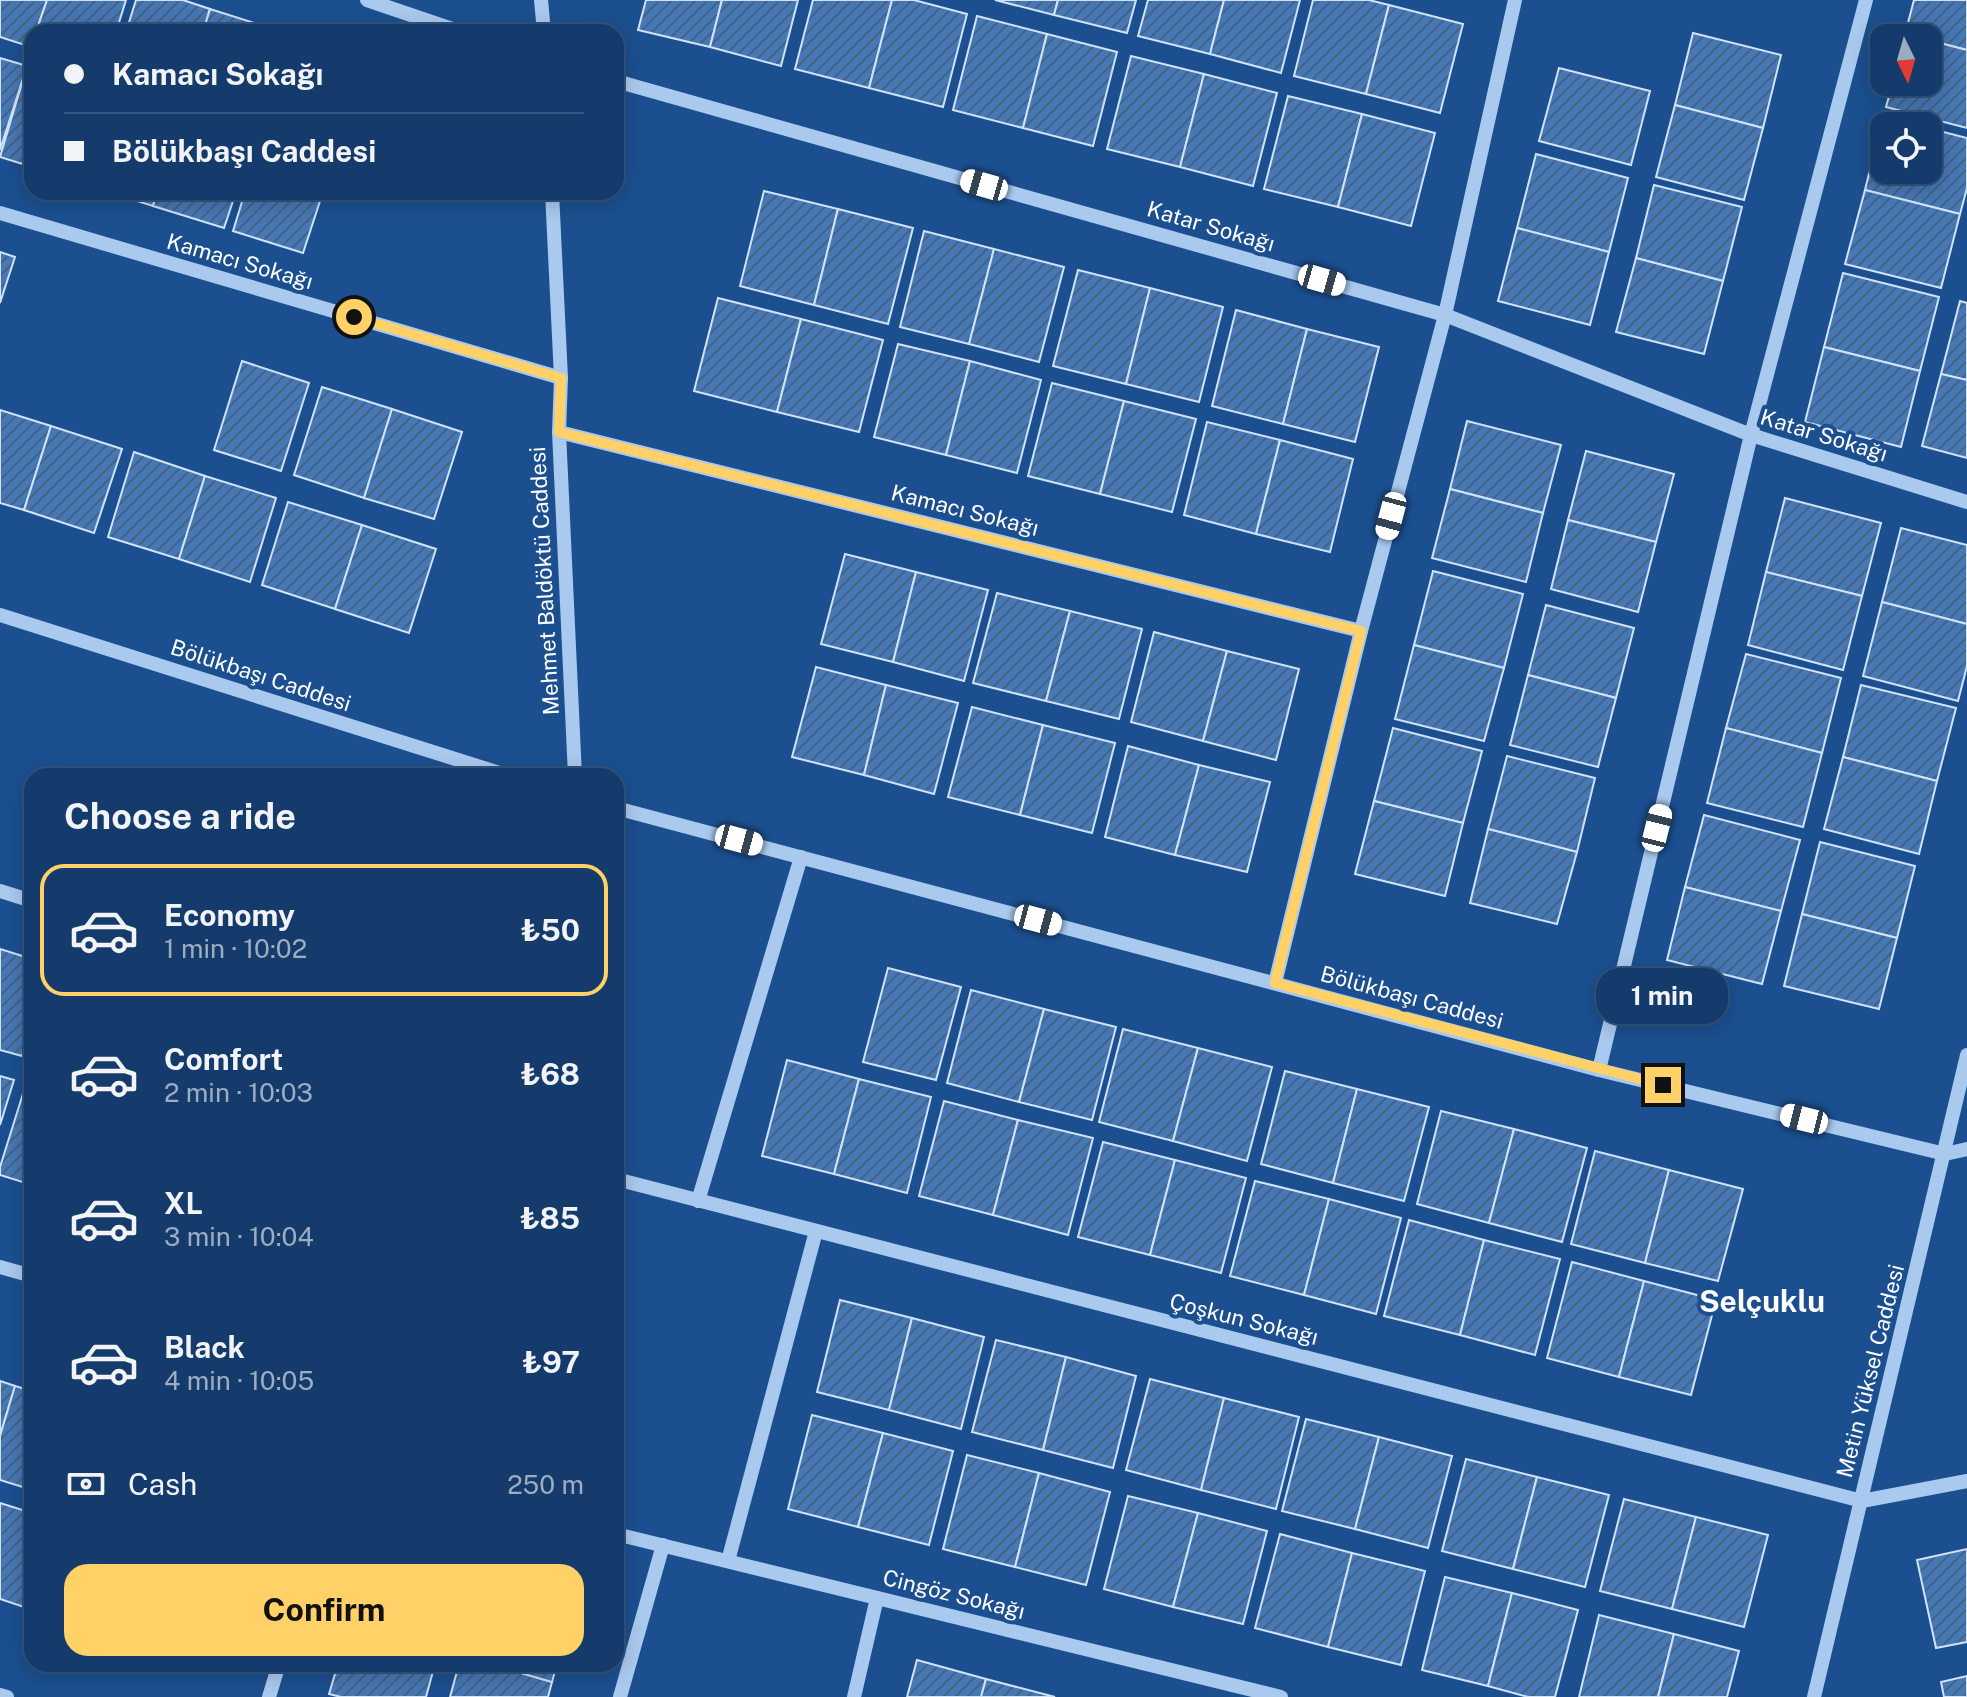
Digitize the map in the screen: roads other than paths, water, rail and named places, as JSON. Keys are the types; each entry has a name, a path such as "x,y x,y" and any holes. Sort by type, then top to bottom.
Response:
{"street":[{"path":"367,0 438,24"},
{"path":"541,0 543,24"},
{"path":"1275,983 1361,631 1445,315 1515,0"},
{"path":"1599,1070 1751,435 1866,0"},
{"name":"Katar Sokağı","path":"624,83 1445,315 1751,435 1967,502"},
{"name":"Mehmet Baldöktü Caddesi","path":"552,200 561,378 559,432 575,768"},
{"name":"Kamacı Sokağı","path":"0,213 561,378"},
{"name":"Kamacı Sokağı","path":"559,432 1361,631"},
{"name":"Bölükbaşı Caddesi","path":"0,615 484,768"},
{"name":"Bölükbaşı Caddesi","path":"624,810 1599,1070 1945,1154 1967,1149"},
{"path":"698,1201 801,857"},
{"path":"0,891 24,898"},
{"name":"Metin Yüksel Caddesi","path":"1814,1697 1967,1055"},
{"name":"Çoşkun Sokağı","path":"624,1181 1862,1501"},
{"path":"728,1561 816,1231"},
{"path":"0,1267 24,1274"},
{"path":"1862,1501 1967,1481"},
{"name":"Cingöz Sokağı","path":"624,1536 1281,1697"},
{"path":"620,1697 663,1545"},
{"path":"854,1697 877,1598"},
{"path":"269,1697 277,1672"},
{"path":"0,1695 7,1697"}],"district":[{"name":"Selçuklu","path":"1762,1302"}]}
